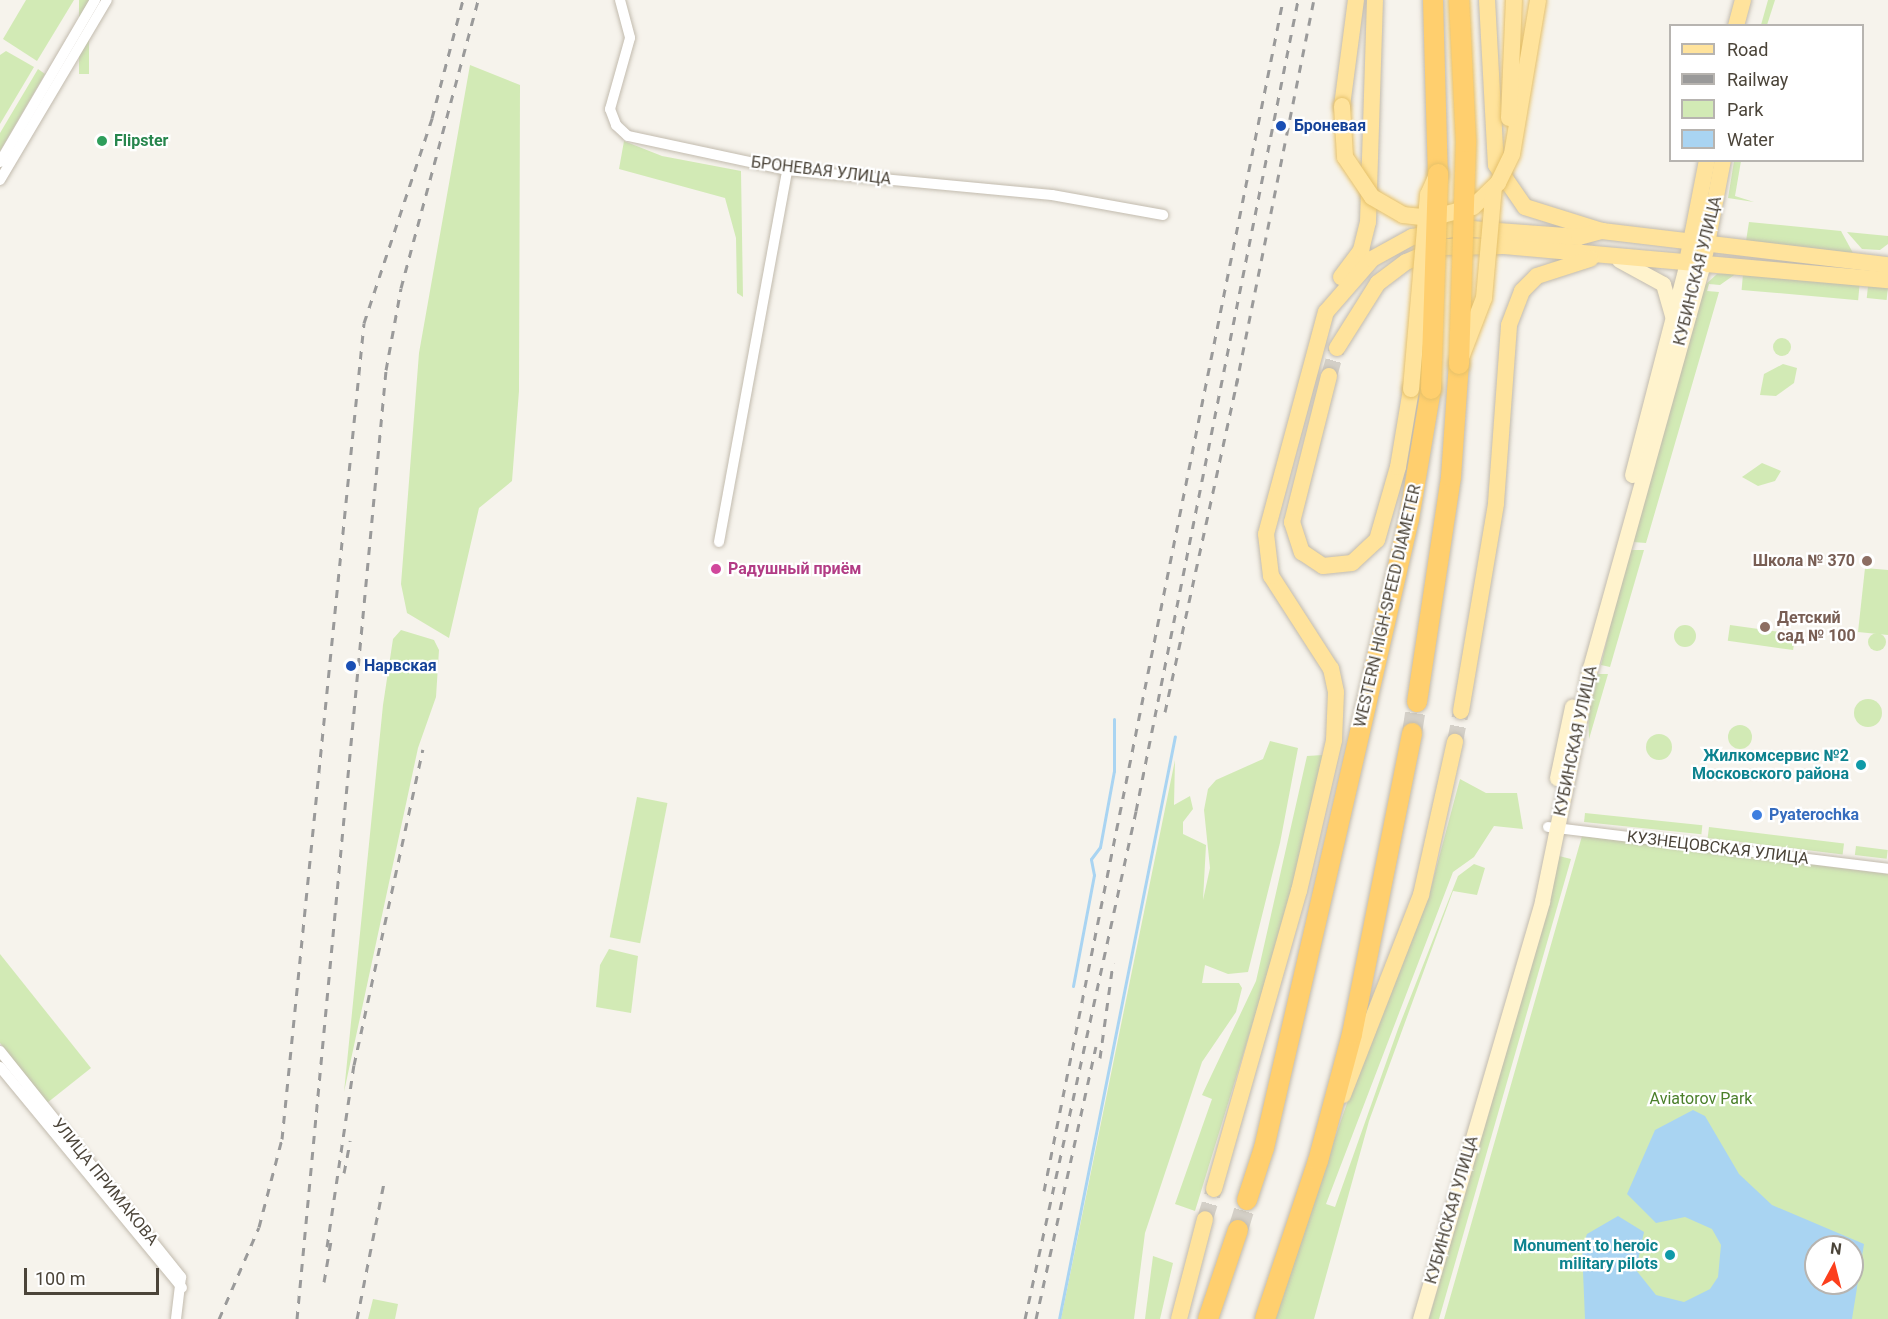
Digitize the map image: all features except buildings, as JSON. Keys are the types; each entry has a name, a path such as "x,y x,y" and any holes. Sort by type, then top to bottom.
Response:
{"highway":[{"name":"WESTERN HIGH-SPEED DIAMETER","path":"1247,1200 1269,1125 1409,519 1431,389 1438,174 1433,0"},
{"name":"WESTERN HIGH-SPEED DIAMETER","path":"1417,702 1434,612 1457,392 1466,142 1460,0"},
{"path":"1265,1319 1318,1161 1352,1034 1412,733"},
{"path":"1208,1319 1238,1230"}],"main road":[{"path":"1356,0 1342,106 1345,157 1361,187 1383,206 1431,218 1473,207 1489,196 1505,171 1518,127 1538,0"},
{"path":"1214,1189 1299,891 1337,715 1327,662 1271,576 1266,534 1317,318 1361,250 1368,222 1375,0"},
{"path":"1458,364 1484,298 1495,173 1511,102 1514,0"},
{"path":"1737,24 1743,0"},
{"path":"1748,24 1754,0"},
{"path":"1487,5 1492,148 1503,182 1542,216 1602,231 1888,265"},
{"name":"КУБИНСКАЯ УЛИЦА","path":"1700,242 1707,162"},
{"name":"КУБИНСКАЯ УЛИЦА","path":"1411,1319 1553,827 1590,669 1722,162"},
{"path":"1329,376 1292,522 1302,552 1323,566 1352,563 1377,540 1396,478 1411,389 1428,195 1438,174"},
{"path":"1275,490 1326,312 1372,259 1412,237 1443,229 1579,237 1602,231"},
{"path":"1337,348 1378,283 1424,253 1482,245 1620,260 1695,263 1888,280"},
{"path":"1461,711 1496,503 1509,326 1522,291 1537,276 1597,258"},
{"path":"1620,260 1663,284 1673,320"},
{"name":"КУБИНСКАЯ УЛИЦА","path":"1420,1319 1542,901 1581,667 1673,320 1695,263"},
{"path":"1318,1161 1421,895 1455,742"},
{"path":"1179,1319 1205,1219"}],"street":[{"path":"0,162 95,0"},
{"path":"0,180 106,0"},
{"name":"БРОНЕВАЯ УЛИЦА","path":"620,0 630,38 610,110 620,131 664,146 787,170 1060,196 1163,215"},
{"path":"719,543 787,170"},
{"name":"КУЗНЕЦОВСКАЯ УЛИЦА","path":"1553,827 1888,869"},
{"name":"УЛИЦА ПРИМАКОВА","path":"0,1051 181,1276 182,1288"},
{"name":"УЛИЦА ПРИМАКОВА","path":"0,1067 182,1288"},
{"path":"176,1319 182,1288"}],"green space":[{"path":"26,0 74,0 37,61 3,39"},
{"path":"79,0 89,0 89,74 79,74"},
{"path":"1768,0 1775,0 1767,24 1761,24"},
{"path":"6,51 34,67 0,124 0,55"},
{"path":"470,65 520,85 519,391 512,481 479,508 449,638 407,613 401,584 419,353"},
{"path":"38,69 45,74 0,151 0,133"},
{"path":"624,141 662,156 741,171 743,297 737,293 736,238 725,198 619,169"},
{"path":"1734,162 1741,162 1735,196 1754,202 1728,198"},
{"path":"1749,222 1841,231 1853,253 1746,241"},
{"path":"1847,232 1888,236 1888,244 1880,250 1862,249"},
{"path":"1737,273 1720,285 1709,284 1707,291 1719,292 1646,543 1633,542 1705,285 1717,274"},
{"path":"1743,274 1860,284 1858,300 1742,290"},
{"path":"1868,286 1888,288 1887,300 1867,298"},
{"path":"1782,338 1788,341 1791,347 1788,353 1782,356 1776,353 1773,347 1776,341"},
{"path":"1783,364 1797,368 1794,383 1776,396 1760,395 1764,374"},
{"path":"1762,463 1781,471 1775,481 1758,486 1742,477"},
{"path":"1628,550 1644,550 1610,667 1601,665"},
{"path":"1865,568 1888,570 1888,635 1858,632"},
{"path":"1685,625 1693,628 1696,636 1693,644 1685,647 1677,644 1674,636 1677,628"},
{"path":"1730,625 1795,634 1793,650 1728,641"},
{"path":"401,630 434,640 439,650 436,697 418,748 344,1092 383,705 393,639"},
{"path":"1873,633 1881,633 1886,638 1884,649 1873,651 1868,646 1868,638"},
{"path":"1596,674 1608,674 1589,739 1588,710"},
{"path":"1868,699 1878,703 1882,713 1878,723 1868,727 1858,723 1854,713 1858,703"},
{"path":"1740,725 1749,728 1752,737 1749,746 1740,749 1731,746 1728,737 1731,728"},
{"path":"1659,734 1668,738 1672,747 1668,756 1659,760 1650,756 1646,747 1650,738"},
{"path":"1270,741 1298,748 1280,843 1248,972 1228,974 1205,965 1202,983 1239,983 1242,988 1236,1012 1202,1062 1145,1233 1134,1319 1061,1319 1175,760 1174,805 1190,796 1193,809 1183,822 1183,834 1206,845 1203,900 1210,868 1204,810 1208,789 1216,780 1263,759"},
{"path":"1323,755 1286,915 1195,1211 1175,1204 1212,1099 1202,1095 1256,981 1307,756"},
{"path":"1460,779 1486,793 1517,793 1523,829 1494,826 1474,857 1453,872 1326,1204 1335,1207 1398,1029 1458,876 1474,864 1485,868 1477,895 1453,891 1369,1121 1314,1319 1272,1319 1353,1086 1428,899"},
{"path":"637,797 667,803 640,943 610,937"},
{"path":"1585,813 1702,825 1701,834 1584,822"},
{"path":"1709,827 1844,844 1843,854 1708,838"},
{"name":"Aviatorov Park","path":"1582,836 1888,874 1888,1319 1444,1319"},
{"path":"1856,846 1888,850 1887,859 1855,855"},
{"path":"1559,856 1571,859 1439,1319 1429,1319"},
{"path":"609,949 638,956 631,1013 596,1007 600,965"},
{"path":"0,954 91,1068 47,1103 0,1043"},
{"path":"1153,1256 1173,1263 1160,1319 1145,1319"},
{"path":"373,1299 398,1304 395,1319 368,1319"}],"water":[{"path":"1693,1110 1705,1116 1739,1174 1772,1205 1843,1235 1804,1235 1804,1295 1856,1295 1852,1319 1585,1319 1582,1248 1587,1234 1618,1216 1644,1232 1636,1270 1656,1295 1684,1302 1710,1289 1718,1277 1721,1245 1712,1229 1685,1217 1656,1223 1627,1194 1655,1130"}],"waterway":[{"path":"1073,986 1094,875 1091,859 1100,847 1114,771 1114,719"},
{"path":"1059,1319 1175,736"}],"tunnel":[{"path":"1329,376 1337,348"},
{"path":"1412,733 1417,702"},
{"path":"1455,742 1461,711"},
{"path":"1205,1219 1214,1189"},
{"path":"1238,1230 1247,1200"}],"railway":[{"path":"219,1319 259,1227 282,1139 364,323 432,118 463,0"},
{"path":"297,1319 386,370 401,288 478,0"},
{"path":"1044,1191 1283,0"},
{"path":"1025,1319 1136,811 1298,0"},
{"path":"1236,386 1314,0"},
{"path":"1165,712 1238,378"},
{"path":"327,1247 354,1065 423,749"},
{"path":"1100,1058 1113,963"},
{"path":"1036,1319 1096,1047"},
{"path":"344,1173 350,1141"},
{"path":"357,1319 384,1183"},
{"path":"324,1282 331,1241"}],"place":[{"name":"Броневая","path":"1281,126"},
{"name":"Flipster","path":"102,141"},
{"name":"Школа № 370","path":"1867,561"},
{"name":"Радушный приём","path":"716,569"},
{"name":"Детский сад № 100","path":"1765,627"},
{"name":"Нарвская","path":"351,666"},
{"name":"Жилкомсервис №2 Московского района","path":"1861,765"},
{"name":"Pyaterochka","path":"1757,815"},
{"name":"Monument to heroic military pilots","path":"1670,1255"}]}
